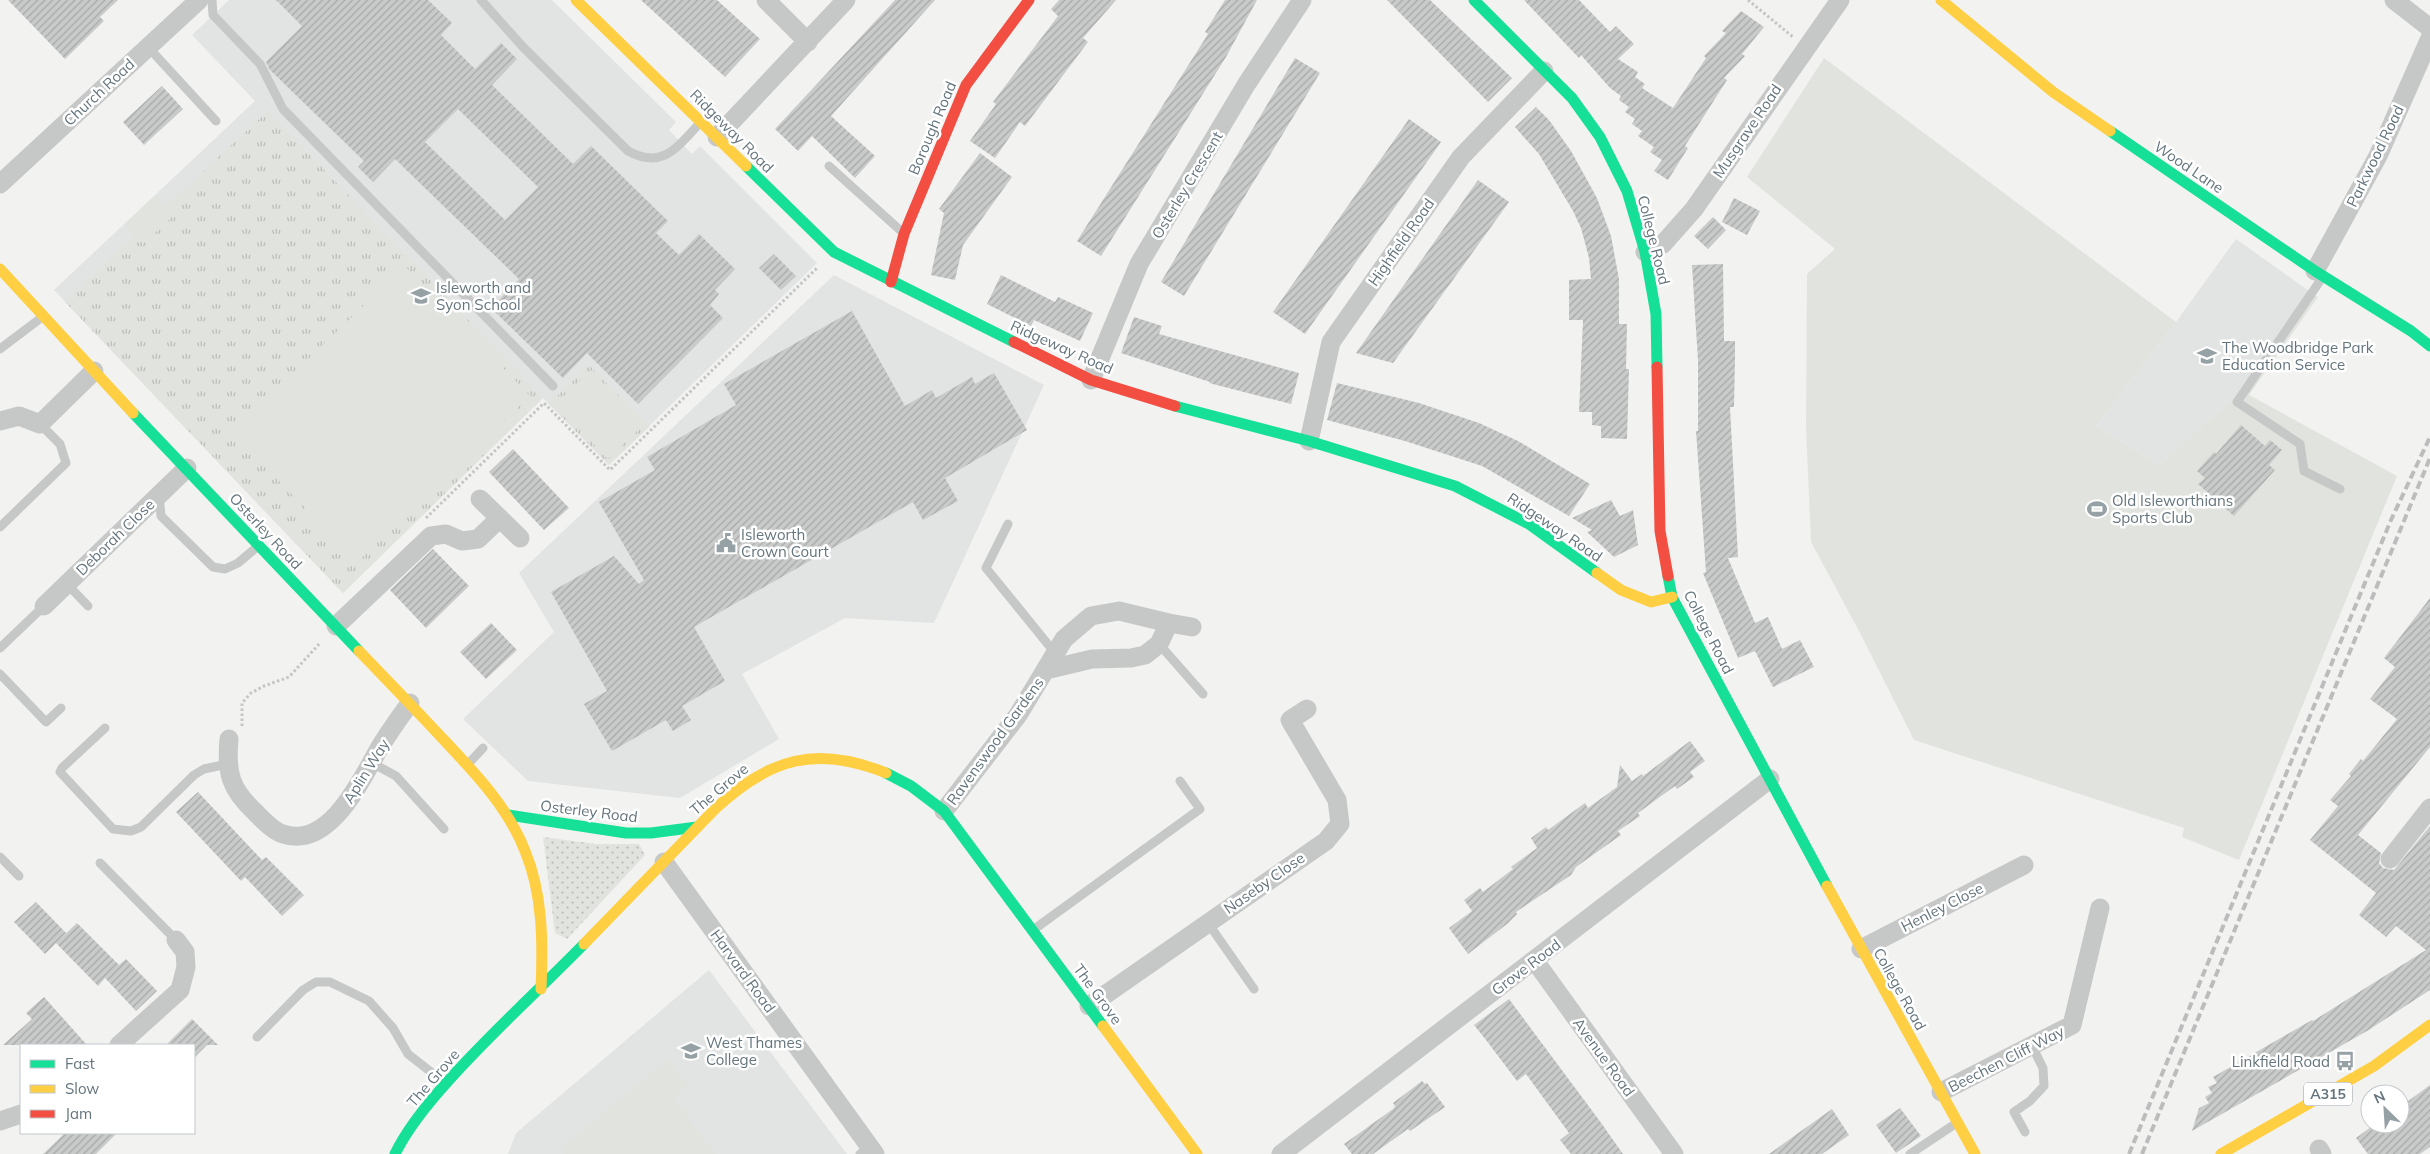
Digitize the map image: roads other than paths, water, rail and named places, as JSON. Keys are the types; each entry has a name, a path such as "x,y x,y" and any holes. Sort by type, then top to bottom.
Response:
{"street":[{"name":"Church Road","path":"0,184 199,0"},
{"name":"Ridgeway Road","path":"576,0 834,252 1091,380 1179,408 1309,441 1455,486 1529,524 1621,590 1651,602 1672,597"},
{"path":"766,0 808,42"},
{"path":"717,136 846,0"},
{"name":"Borough Road","path":"891,282 904,234 966,85 1029,0"},
{"name":"Osterley Crescent","path":"1091,380 1140,264 1246,85 1302,0"},
{"name":"College Road","path":"1474,0 1572,98 1600,137 1627,191 1645,252 1656,314 1660,531 1672,597 1860,949 1975,1154"},
{"name":"Musgrave Road","path":"1645,252 1664,244 1694,209 1805,47 1840,0"},
{"name":"Wood Lane","path":"1941,0 2053,92 2319,274 2411,331 2430,346"},
{"path":"2394,0 2430,28"},
{"name":"Parkwood Road","path":"2319,274 2378,156 2430,38"},
{"name":"Highfield Road","path":"1309,441 1331,342 1461,157 1544,71"},
{"name":"Osterley Road","path":"0,269 94,371 410,703 467,765 508,816 527,854 535,882 540,909 541,989"},
{"path":"0,421 19,416 40,424 94,371"},
{"name":"Deborah Close","path":"44,606 187,468"},
{"path":"480,498 520,538"},
{"path":"336,626 431,536 446,534 462,540 478,539 499,519"},
{"name":"Ravenswood Gardens","path":"944,811 1018,715 1064,639 1092,616 1119,611 1192,627"},
{"path":"1159,644 1170,623"},
{"name":"Ravenswood Gardens","path":"1046,670 1092,659 1130,658 1145,654 1159,644"},
{"name":"Aplin Way","path":"229,739 227,764 231,783 244,802 267,823 283,834 300,835 327,825 337,815 366,774 385,739 410,703"},
{"name":"Naseby Close","path":"1089,1006 1326,840 1340,824 1337,800 1287,714 1307,708"},
{"name":"The Grove","path":"396,1154 400,1142 445,1083 541,989 697,827 735,791 767,770 792,761 833,758 874,769 899,779 932,800 944,811 1197,1154"},
{"name":"Grove Road","path":"1281,1154 1770,779"},
{"path":"2390,859 2430,808"},
{"name":"Osterley Road","path":"508,816 626,832 651,833 697,827"},
{"name":"Harvard Road","path":"664,862 868,1151"},
{"name":"Henley Close","path":"1860,949 2024,865"},
{"name":"Beechen Cliff Way","path":"1941,1092 2072,1025 2100,908"},
{"path":"120,1044 180,990 186,967 185,952 176,940"},
{"name":"Avenue Road","path":"1535,961 1674,1154"},
{"name":"A315","path":"2221,1154 2374,1066 2430,1025"},
{"path":"0,1121 20,1114"}],"lane":[{"path":"212,0 213,15 260,64 283,109 553,386"},
{"path":"481,0 522,47 628,151 639,157 654,159 664,156 702,121"},
{"path":"148,47 216,121"},
{"path":"829,166 904,234"},
{"path":"2319,274 2237,402 2300,444 2304,471 2340,489"},
{"path":"0,349 44,316"},
{"path":"0,527 45,486 66,463 60,444 40,424"},
{"path":"159,495 161,516 213,567 225,569 238,563 260,545"},
{"path":"1008,524 986,568 1056,654"},
{"path":"67,584 88,606"},
{"path":"0,648 44,606"},
{"path":"1159,644 1203,694"},
{"path":"0,674 46,722 61,708"},
{"path":"105,728 60,772 113,829 131,831 141,827 194,775 204,769 227,764"},
{"path":"467,765 483,748"},
{"path":"372,763 396,776 444,829"},
{"path":"1032,930 1200,809 1180,782"},
{"path":"0,857 19,876"},
{"path":"100,863 176,940"},
{"path":"1208,923 1254,989"},
{"path":"257,1037 304,990 316,982 330,982 369,1001 393,1028 408,1054 445,1083"},
{"path":"2025,1132 2014,1112 2030,1102 2044,1086 2043,1068 2032,1046"},
{"path":"1910,1154 1957,1122"}],"railway":[{"path":"2129,1154 2391,520 2430,437"},
{"path":"2142,1154 2430,458"}],"place":[{"name":"Isleworth and Syon School","path":"421,296"},
{"name":"The Woodbridge Park Education Service","path":"2207,356"},
{"name":"Old Isleworthians Sports Club","path":"2097,509"},
{"name":"Isleworth Crown Court","path":"726,543"},
{"name":"West Thames College","path":"691,1051"},
{"name":"Linkfield Road","path":"2345,1061"}]}
